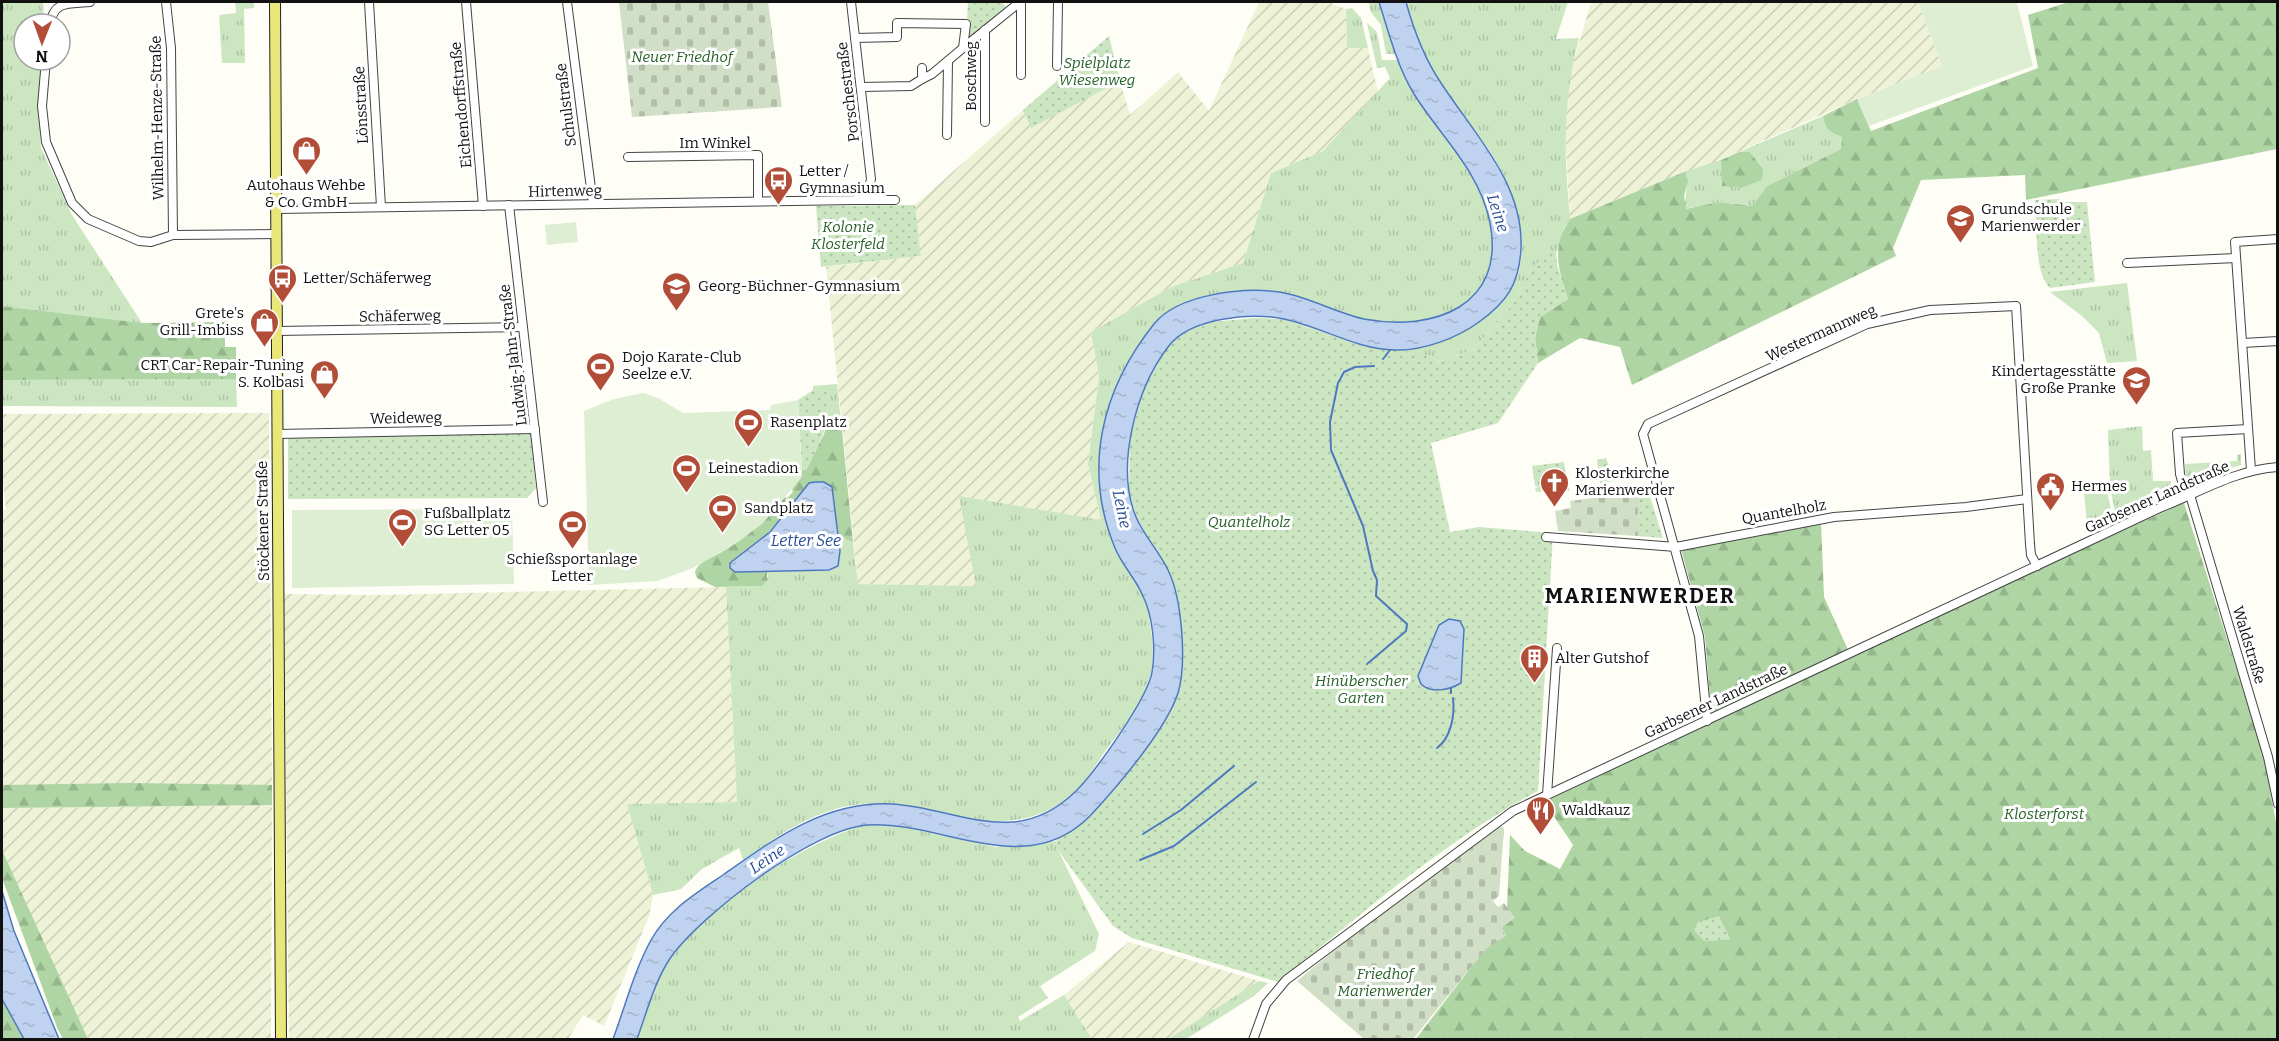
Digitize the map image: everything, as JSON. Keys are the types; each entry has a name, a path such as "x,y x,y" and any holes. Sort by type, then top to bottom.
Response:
{"main road":[{"name":"Stöckener Straße","path":"275,2 280,1040"}],"street":[{"path":"52,12 59,5 90,2"},
{"name":"Wilhelm-Henze-Straße","path":"166,2 171,48 173,235"},
{"name":"Lönsstraße","path":"369,2 381,207"},
{"name":"Eichendorffstraße","path":"466,2 483,206"},
{"name":"Schulstraße","path":"567,2 593,204"},
{"name":"Porschestraße","path":"851,2 871,179 868,192 855,200"},
{"name":"Boschweg","path":"862,87 911,86 948,61 1020,2"},
{"name":"Boschweg","path":"1020,2 1022,75"},
{"path":"1057,66 1058,2"},
{"name":"Boschweg","path":"855,38 897,37 897,23 966,24 963,48"},
{"name":"Boschweg","path":"985,30 985,122"},
{"name":"Boschweg","path":"947,135 948,61"},
{"path":"922,68 922,79"},
{"path":"45,72 42,106 46,142 72,203 88,219 127,238 151,242 173,235 276,234"},
{"name":"Im Winkel","path":"628,157 758,156 758,200"},
{"name":"Hirtenweg","path":"276,209 758,200 895,200"},
{"name":"Ludwig-Jahn-Straße","path":"509,206 543,502"},
{"path":"2251,470 2235,242 2277,239"},
{"path":"2127,263 2236,258"},
{"name":"Westermannweg","path":"1676,547 1643,434 1647,424 1867,324 1930,310 2016,306 2031,555 2037,566"},
{"name":"Schäferweg","path":"277,331 523,327"},
{"path":"2243,343 2277,341"},
{"name":"Weideweg","path":"277,434 535,429"},
{"name":"Waldstraße","path":"2248,429 2177,433 2180,474 2273,757 2277,804"},
{"name":"Garbsener Landstraße","path":"1252,1040 1266,1004 1286,980 1494,823 1547,795 2188,496 2251,470 2277,467"},
{"name":"Quantelholz","path":"1546,537 1676,547 1834,517 1966,507 2027,499"},
{"path":"1676,547 1699,636 1707,721"},
{"path":"1547,795 1557,648"}],"green space":[{"path":"2,2 43,2 43,12 12,12 12,72 40,72 38,105 41,148 72,215 142,323 2,306"},
{"path":"235,2 254,3 254,8 244,9 245,63 222,63 219,15 236,13"},
{"name":"Neuer Friedhof","path":"619,2 768,2 782,107 632,117"},
{"path":"968,2 1001,2 1006,7 966,42"},
{"path":"1259,2 1328,2 1346,9 1347,48 1368,48 1378,92 1323,151 1271,173 1243,263 1171,287 1091,332 1099,376 1088,464 1101,521 976,586 858,584 826,267 921,256 915,205 1023,110 1031,127 1120,81 1130,115 1178,72 1209,111"},
{"path":"1369,2 1379,2 1396,54 1386,54 1381,25 1370,11"},
{"path":"1410,2 1568,2 1556,39 1579,38 1567,107 1566,171 1570,219 1564,228 1557,252 1533,266 1509,309 1473,350 1438,362 1428,355 1411,355 1406,350 1441,340 1470,327 1493,311 1510,292 1519,269 1522,242 1516,210 1503,174 1430,65 1410,15 1407,5"},
{"path":"1591,2 1918,2 1942,66 1857,99 1702,168 1684,172 1570,219 1564,115 1569,77"},
{"path":"1918,2 2017,2 2033,66 1869,126 1857,99 1942,66"},
{"path":"2069,2 2277,2 2277,149 2026,200 2025,175 1921,180 1893,248 1896,256 1632,385 1620,347 1580,338 1538,363 1535,338 1540,317 1568,299 1559,268 1558,249 1564,229 1570,219 1684,172 1688,181 1684,196 1686,209 1718,202 1752,206 1767,186 1841,149 1842,137 1829,130 1823,116 1857,99 1871,131 2038,68 2028,15"},
{"path":"1352,8 1361,18 1368,48 1347,48 1346,9"},
{"path":"1367,23 1377,32 1382,60 1398,60 1419,101 1472,176 1482,197 1491,229 1493,250 1490,269 1481,287 1460,307 1426,320 1388,322 1369,320 1334,311 1283,293 1241,291 1234,292 1201,308 1154,334 1135,349 1118,380 1109,403 1103,428 1099,478 1107,527 1122,562 1140,589 1147,605 1153,656 1147,686 1135,711 1084,782 1056,806 1035,815 1014,820 968,820 872,804 847,806 799,824 743,860 739,848 702,869 681,889 653,895 627,804 737,802 726,587 762,586 768,577 767,571 830,570 840,551 838,536 853,542 858,584 976,586 959,496 1101,520 1088,464 1099,376 1091,332 1171,287 1243,263 1271,173 1323,151 1390,78 1385,67 1377,68"},
{"name":"Spielplatz Wiesenweg","path":"1109,36 1120,81 1031,128 1023,110"},
{"path":"1823,116 1829,130 1842,137 1841,149 1767,186 1752,206 1718,202 1685,209 1687,186 1684,172 1721,160 1723,186 1741,188 1763,169 1750,152 1739,152"},
{"path":"1739,152 1750,152 1763,169 1762,180 1741,188 1722,186 1721,160"},
{"path":"2060,199 2060,202 2087,202 2095,282 2050,288 2045,281 2037,247 2035,200"},
{"name":"Kolonie Klosterfeld","path":"915,205 921,256 821,267 816,206"},
{"path":"576,222 578,242 547,245 545,225"},
{"name":"Hinüberscher Garten","path":"1556,251 1557,265 1568,299 1540,317 1535,338 1538,363 1498,423 1431,443 1450,532 1479,527 1553,533 1538,791 1503,811 1436,856 1278,982 1132,938 1113,926 1058,850 1056,841 1086,820 1115,787 1169,715 1180,687 1149,540 1136,516 1129,490 1130,438 1144,388 1166,349 1177,336 1190,328 1213,322 1254,318 1284,319 1357,344 1406,350 1411,355 1428,355 1438,362 1473,350 1509,309 1533,266"},
{"path":"2127,283 2137,361 2107,363 2099,333 2082,316 2050,292"},
{"path":"2,306 142,323 225,322 225,347 236,347 236,379 2,380"},
{"path":"236,379 237,407 2,406 2,380"},
{"path":"837,384 842,431 828,421 827,389 813,390 813,386"},
{"path":"827,388 828,412 824,431 806,470 802,470 798,400 813,390"},
{"name":"Leinestadion","path":"643,393 658,398 683,413 770,410 771,405 798,400 802,477 763,523 738,542 693,568 658,581 589,585 584,411 614,399"},
{"path":"269,413 272,785 2,785 2,511 6,510 2,472 2,414"},
{"path":"828,421 842,431 853,542 838,536 832,487 809,483 735,572 767,571 767,580 762,586 715,587 697,578 696,569 701,563 747,535 785,497 787,498 793,492 792,489 801,477 802,470 806,470"},
{"path":"2142,426 2143,451 2151,450 2153,481 2171,481 2171,490 2116,518 2110,485 2108,430"},
{"path":"531,432 536,488 527,498 288,499 288,436"},
{"path":"2241,454 2241,465 2214,473 2187,485 2185,464 2237,461 2237,455"},
{"path":"1606,458 1614,481 1600,483 1597,460"},
{"path":"1564,462 1569,491 1552,494 1551,491 1536,492 1535,488 1539,487 1535,486 1532,466"},
{"path":"2106,488 2113,519 2084,532 2084,525 2087,525 2084,491"},
{"path":"1648,490 1663,538 1638,536 1638,492"},
{"path":"1638,492 1638,536 1558,531 1555,511 1571,508 1570,501"},
{"name":"Klosterforst","path":"2184,503 2264,756 2277,828 2277,1039 1415,1040 1486,948 1506,935 1501,928 1514,918 1507,908 1510,835 1525,851 1560,869 1573,845 1543,800 1712,722 1705,637 1681,549 1821,523 1824,597 1850,654"},
{"name":"Fußballplatz SG Letter 05","path":"512,509 514,584 292,588 292,510"},
{"path":"726,587 737,802 627,804 653,895 649,916 604,1026 583,1015 568,1039 289,1039 284,594 379,595"},
{"path":"129,783 272,785 272,805 2,808 2,785"},
{"path":"272,805 271,1039 88,1039 2,853 2,808"},
{"path":"863,825 892,825 996,847 1056,841 1058,850 1099,934 1095,951 1040,986 1048,998 1018,1017 1020,1021 1064,995 1092,1039 637,1040 663,971 699,925 751,883 780,864 809,848"},
{"name":"Friedhof Marienwerder","path":"1499,825 1504,828 1499,896 1493,901 1498,907 1504,903 1515,918 1501,928 1506,936 1486,949 1413,1039 1364,1039 1297,981 1392,903"},
{"path":"2,850 88,1039 63,1039 58,1030 2,878"},
{"path":"1719,916 1731,940 1704,941 1694,930 1698,922"},
{"path":"1129,942 1259,981 1168,1039 1092,1039 1064,995"},
{"path":"1259,981 1268,983 1254,996 1186,1039 1168,1039"},
{"path":"2,999 24,1039 2,1039"}],"water":[{"name":"Leine","path":"1379,2 1406,2 1429,64 1482,141 1506,181 1520,225 1521,249 1518,272 1510,291 1489,315 1470,328 1428,346 1406,350 1366,346 1284,319 1254,316 1221,319 1190,329 1178,337 1157,364 1138,406 1128,452 1128,475 1130,497 1136,517 1168,570 1177,597 1182,631 1181,680 1172,708 1163,724 1127,774 1090,816 1065,835 1039,844 1011,846 983,843 896,826 868,825 845,830 819,841 761,876 733,897 686,939 671,957 655,987 637,1039 613,1039 640,964 651,940 665,920 692,896 781,836 822,816 867,805 891,804 915,807 985,821 1008,822 1031,819 1053,809 1076,791 1095,768 1120,734 1141,699 1152,672 1154,653 1153,632 1146,602 1115,548 1105,518 1100,488 1099,459 1103,430 1110,402 1121,375 1154,324 1165,314 1195,299 1212,295 1264,291 1290,294 1364,319 1390,322 1415,321 1439,316 1459,307 1476,293 1487,275 1492,251 1490,223 1485,204 1468,170 1408,83"},
{"name":"Letter See","path":"824,482 832,487 840,551 838,566 829,570 735,572 730,568 730,563 770,532 809,483"},
{"path":"1449,619 1460,621 1464,629 1461,683 1446,689 1430,689 1421,684 1418,676 1439,625"},
{"path":"2,891 14,931 59,1039 24,1039 2,999"}],"waterway":[{"path":"1383,359 1390,350"},
{"path":"1367,664 1406,631 1407,624 1376,596 1377,580 1363,526 1331,450 1330,422 1338,383 1344,372 1355,367 1374,366"},
{"path":"1451,688 1451,693"},
{"path":"1437,748 1446,738 1451,726 1453,698"},
{"path":"1143,834 1181,810 1234,766"},
{"path":"1140,860 1174,846 1256,782"}],"place":[{"name":"Autohaus Wehbe & Co. GmbH","path":"306,176"},
{"name":"Letter / Gymnasium","path":"778,206"},
{"name":"Grundschule Marienwerder","path":"1960,244"},
{"name":"Letter/Schäferweg","path":"282,304"},
{"name":"Georg-Büchner-Gymnasium","path":"677,312"},
{"name":"Grete's Grill-Imbiss","path":"265,348"},
{"name":"Dojo Karate-Club Seelze e.V.","path":"601,392"},
{"name":"CRT Car-Repair-Tuning S. Kolbasi","path":"325,400"},
{"name":"Kindertagesstätte Große Pranke","path":"2137,406"},
{"name":"Rasenplatz","path":"749,448"},
{"name":"Leinestadion","path":"687,494"},
{"name":"Klosterkirche Marienwerder","path":"1554,508"},
{"name":"Hermes","path":"2050,512"},
{"name":"Sandplatz","path":"723,534"},
{"name":"Fußballplatz SG Letter 05","path":"403,548"},
{"name":"Schießsportanlage Letter","path":"572,550"},
{"name":"Alter Gutshof","path":"1534,684"},
{"name":"Waldkauz","path":"1541,836"}],"district":[{"name":"MARIENWERDER","path":"1640,596"}]}
